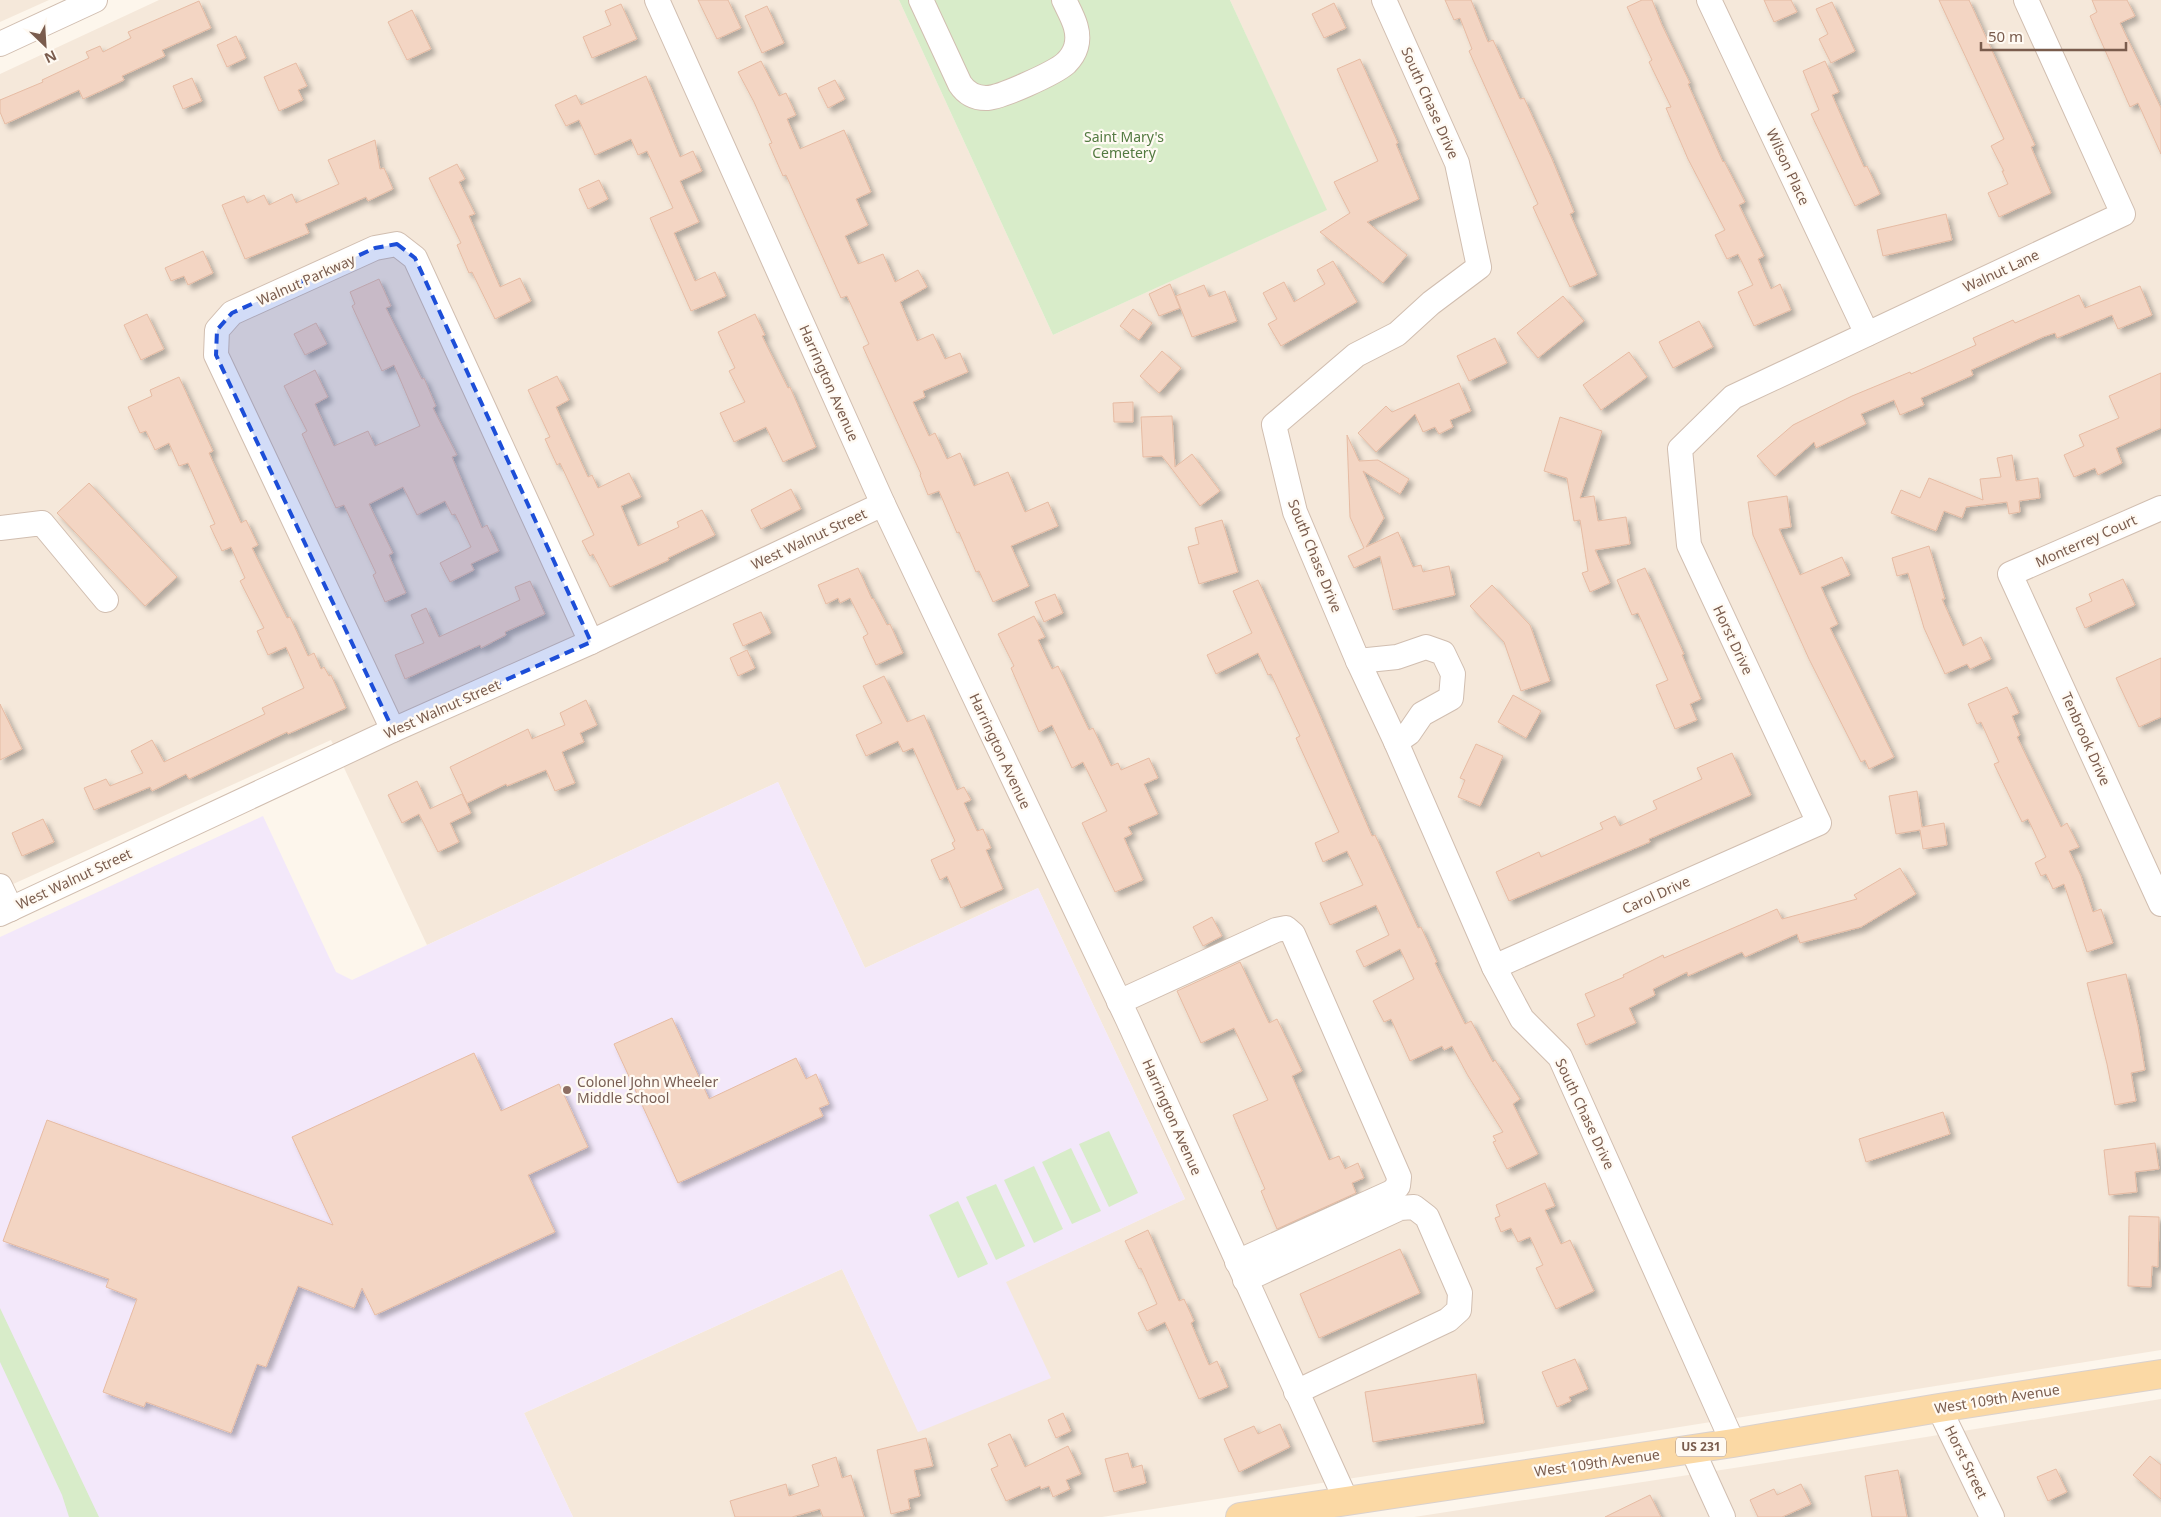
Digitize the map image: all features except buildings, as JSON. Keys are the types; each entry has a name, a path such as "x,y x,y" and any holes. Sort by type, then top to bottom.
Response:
{"main road":[{"name":"West 109th Avenue","path":"1240,1517 1733,1443 1939,1408 2161,1374"}],"street":[{"path":"0,44 95,0"},
{"name":"Harrington Avenue","path":"657,0 883,504 1119,1002 1346,1500"},
{"path":"921,0 960,84 970,94 986,98 999,95 1052,72 1073,56 1078,32 1064,0"},
{"name":"South Chase Drive","path":"1384,0 1457,163 1479,267 1431,303 1398,334 1356,355 1274,425 1295,512 1358,661 1396,742 1494,967 1522,1019 1560,1057 1733,1443"},
{"name":"Wilson Place","path":"1709,0 1867,334"},
{"name":"Walnut Lane","path":"1680,449 1733,397 2123,214 2026,0"},
{"name":"Walnut Parkway","path":"393,730 216,355 217,330 232,313 375,248 398,244 415,258 592,642"},
{"name":"Horst Drive","path":"1680,449 1688,545 1819,823"},
{"name":"West Walnut Street","path":"5,911 393,730 592,642 883,504"},
{"name":"Monterrey Court","path":"2010,574 2161,508"},
{"path":"0,528 42,523 106,600"},
{"name":"Tenbrook Drive","path":"2010,574 2161,904"},
{"path":"1358,661 1398,657 1426,647 1443,653 1453,674 1451,698 1422,714 1409,733 1396,742"},
{"name":"Carol Drive","path":"1494,967 1819,823"},
{"path":"0,886 5,911"},
{"path":"1119,1002 1276,930 1286,928 1293,934 1399,1177 1398,1186 1392,1192 1241,1271"},
{"path":"1241,1271 1400,1208 1414,1207 1427,1216 1460,1293 1459,1310 1448,1320 1296,1392"},
{"name":"Horst Street","path":"1939,1408 1992,1517"},
{"path":"1692,1448 1723,1517"}],"highlighted area":[{"path":"397,244 415,258 591,642 393,730 216,355 217,330 232,313 375,248"}],"shaded area":[{"path":"0,0 49,0 0,22"},
{"path":"159,0 899,0 1053,335 1326,210 1230,0 2161,0 2161,1350 1102,1517 573,1517 524,1413 842,1269 918,1431 1005,1282 1185,1199 1038,888 865,968 778,782 427,945 331,740 0,890 0,74"},
{"name":"Colonel John Wheeler Middle School","path":"778,782 865,968 1038,888 1185,1199 1006,1282 1051,1378 918,1432 842,1269 524,1413 573,1517 0,1517 0,937 263,816 336,972 352,980"},
{"path":"2161,1399 2161,1517 1414,1517 1747,1466"}],"green space":[{"name":"Saint Mary's Cemetery","path":"899,0 1230,0 1327,210 1053,335"},
{"path":"1109,1131 1138,1193 1109,1207 1079,1144"},
{"path":"1071,1148 1101,1211 1072,1224 1042,1162"},
{"path":"1034,1166 1063,1229 1034,1243 1004,1180"},
{"path":"996,1184 1025,1246 996,1260 966,1197"},
{"path":"958,1201 988,1264 958,1278 929,1215"},
{"path":"0,1308 99,1517 69,1517 62,1495 0,1362"}],"place":[{"name":"Colonel John Wheeler Middle School","path":"567,1090"}]}
